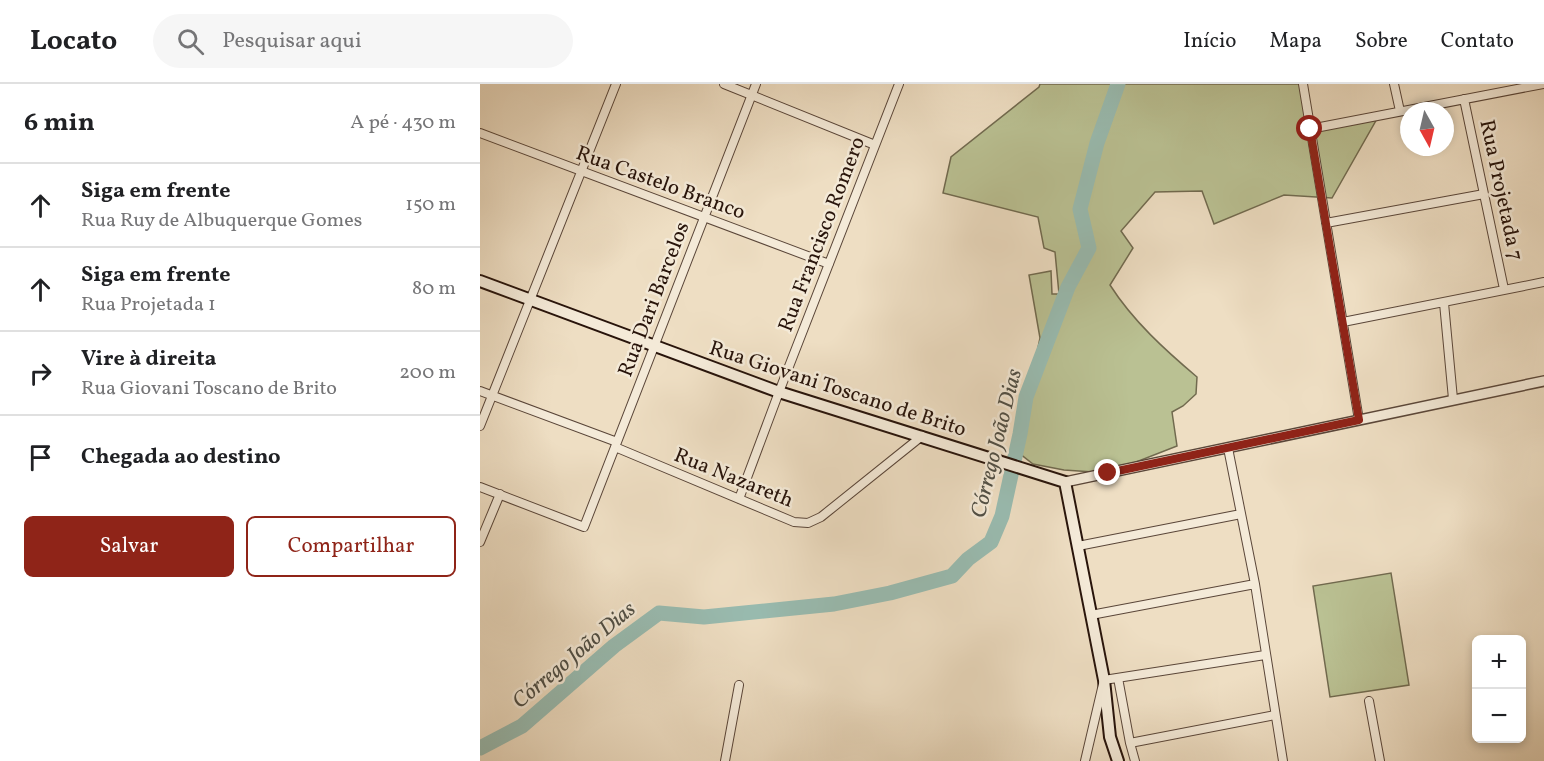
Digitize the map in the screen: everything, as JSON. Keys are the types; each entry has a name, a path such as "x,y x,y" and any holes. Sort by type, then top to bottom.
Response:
{"main road":[{"name":"Rua Giovani Toscano de Brito","path":"480,281 779,392 1065,482"},
{"path":"1065,482 1104,680 1110,737 1118,761"}],"street":[{"path":"480,426 616,84"},
{"path":"724,84 875,145"},
{"name":"Rua Dari Barcelos","path":"500,494 584,527 756,84"},
{"name":"Rua Francisco Romero","path":"740,499 779,392 899,84"},
{"path":"1303,84 1359,420"},
{"path":"1310,129 1400,111 1394,84"},
{"path":"1448,102 1543,84"},
{"name":"Rua Projetada 7","path":"1464,99 1504,290"},
{"name":"Rua Castelo Branco","path":"480,134 829,264"},
{"path":"1326,223 1484,194"},
{"path":"1343,322 1544,282"},
{"path":"1444,303 1453,399"},
{"name":"Rua Giovani Toscano de Brito","path":"1065,482 1544,381"},
{"name":"Rua Nazareth","path":"480,391 616,445 794,522 808,523 821,517 922,436"},
{"path":"1228,448 1255,584 1283,761"},
{"path":"480,487 500,494 480,542"},
{"path":"1078,546 1241,514"},
{"path":"1091,615 1255,584"},
{"path":"1085,761 1104,680 1265,655"},
{"path":"1118,678 1135,761"},
{"path":"725,761 739,685"},
{"path":"1369,700 1380,761"},
{"path":"1130,743 1275,716"}],"green space":[{"path":"1040,84 1303,84 1310,129 1378,117 1332,198 1284,195 1214,224 1202,191 1155,192 1121,231 1133,248 1110,285 1150,334 1197,377 1196,394 1172,412 1177,446 1108,473 1064,470 1033,464 1015,450 1014,436 1018,410 1034,367 1040,338 1029,275 1051,271 1052,294 1059,294 1055,252 1044,248 1038,217 943,193 951,157"},
{"path":"1391,573 1409,685 1330,697 1313,586"}],"waterway":[{"name":"Córrego João Dias","path":"480,748 522,726 614,646 659,613 704,617 834,604 890,593 952,576 968,559 991,542 1002,516 1026,397 1068,287 1089,248 1080,209 1097,143 1118,84"}],"route":[{"path":"1108,473 1359,420 1310,129"}]}
